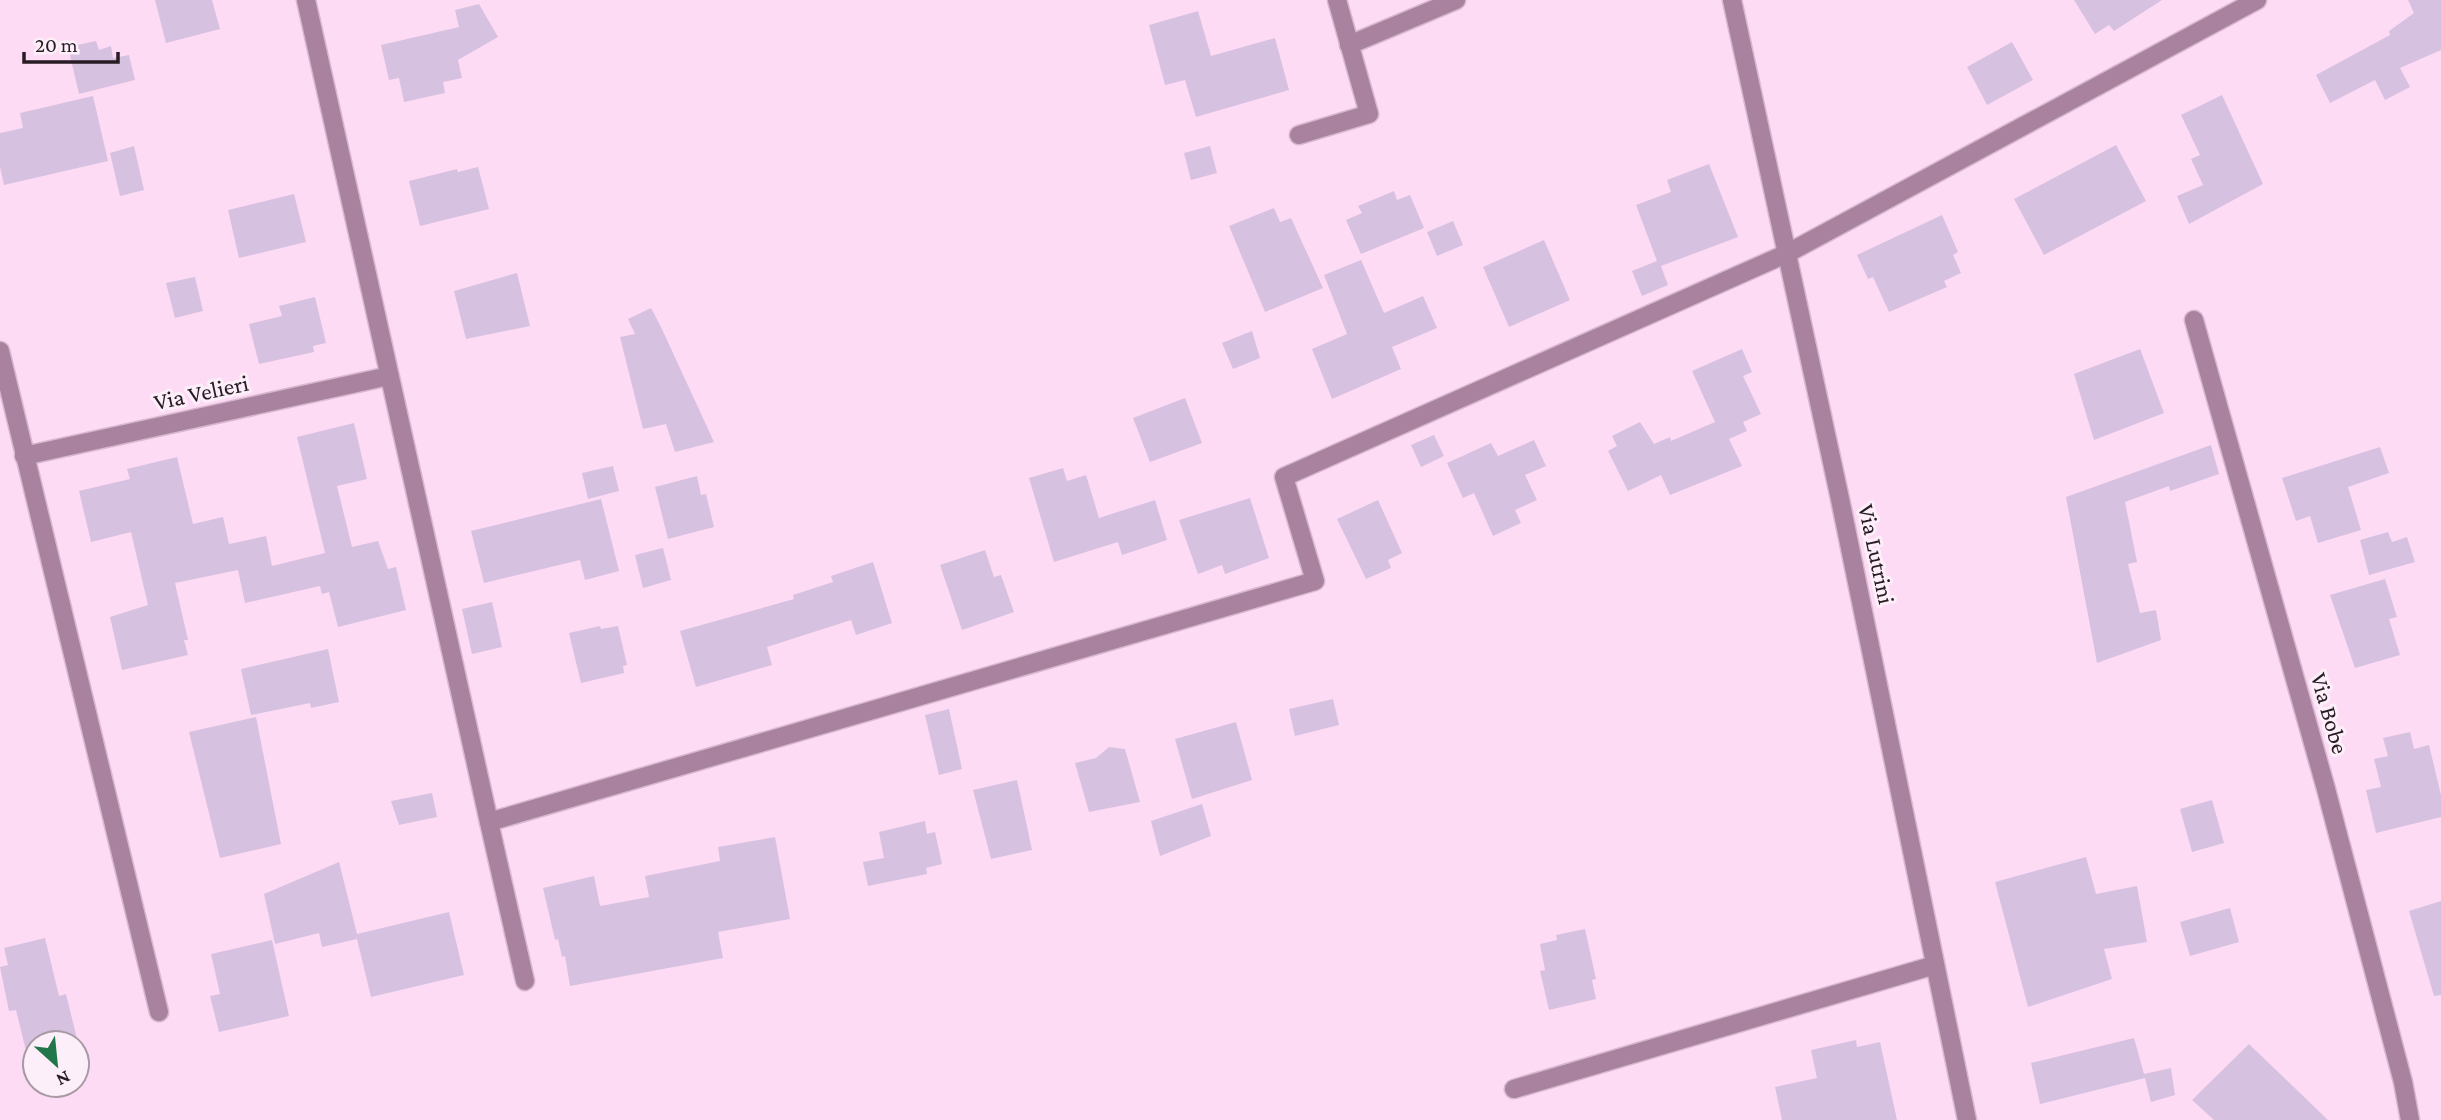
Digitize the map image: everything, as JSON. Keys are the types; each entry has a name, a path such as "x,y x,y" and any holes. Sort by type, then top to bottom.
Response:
{"street":[{"path":"306,0 525,981"},
{"path":"1299,135 1369,114 1337,0"},
{"path":"1349,45 1457,0"},
{"name":"Via Lutrini","path":"1732,0 1788,253 1967,1120"},
{"path":"489,822 1315,581 1284,477 1788,253 2257,0"},
{"name":"Via Bobe","path":"2194,320 2326,789 2403,1082 2410,1120"},
{"path":"0,351 159,1012"},
{"name":"Via Velieri","path":"24,456 388,376"},
{"path":"1514,1089 1936,965"}],"building":[{"path":"155,0 212,0 220,29 166,43"},
{"path":"2074,0 2162,0 2114,31 2109,25 2095,34"},
{"path":"2408,0 2441,0 2441,50 2400,68 2410,87 2385,100 2375,80 2330,103 2316,75 2390,35 2389,31 2414,13"},
{"path":"479,4 498,37 458,60 462,78 443,82 445,93 404,102 399,78 389,80 381,45 459,27 455,10"},
{"path":"1198,11 1211,56 1275,38 1289,90 1196,117 1185,80 1165,85 1149,25"},
{"path":"96,41 99,50 111,46 113,58 129,55 135,80 79,94 68,47"},
{"path":"2012,42 2033,80 1987,105 1967,67"},
{"path":"2222,95 2263,184 2189,224 2177,196 2203,185 2191,159 2200,155 2181,115"},
{"path":"93,96 108,161 4,185 0,167 0,133 23,128 20,113"},
{"path":"2116,145 2146,201 2044,255 2014,199"},
{"path":"134,146 144,190 120,196 110,153"},
{"path":"1210,146 1217,173 1191,180 1184,153"},
{"path":"1709,164 1738,237 1661,266 1668,285 1642,296 1632,271 1657,261 1636,205 1671,192 1667,180"},
{"path":"478,167 489,209 420,226 409,181 457,169 458,172"},
{"path":"1394,191 1397,200 1410,195 1424,228 1361,254 1346,220 1362,213 1358,206"},
{"path":"294,194 306,242 239,258 228,210"},
{"path":"1274,208 1280,222 1291,218 1323,288 1265,312 1229,226"},
{"path":"1942,215 1958,252 1953,255 1961,273 1944,281 1947,287 1889,312 1873,277 1868,279 1857,255"},
{"path":"1453,221 1463,245 1437,256 1427,232"},
{"path":"1544,240 1570,300 1509,327 1483,267"},
{"path":"1361,260 1384,313 1423,296 1437,328 1392,347 1401,369 1332,399 1312,349 1347,334 1324,275"},
{"path":"517,273 530,326 466,339 454,291"},
{"path":"195,277 203,311 175,318 166,283"},
{"path":"315,297 326,343 313,346 314,352 259,364 249,324 282,316 279,306"},
{"path":"651,308 714,442 675,452 666,424 643,429 620,337 635,334 628,319"},
{"path":"1252,331 1260,358 1233,369 1222,343"},
{"path":"1742,349 1752,372 1743,376 1761,414 1743,422 1747,431 1729,439 1742,466 1670,495 1661,475 1628,491 1608,451 1617,446 1612,436 1640,422 1654,444 1670,437 1671,441 1715,422 1692,371"},
{"path":"2140,349 2164,413 2094,440 2074,374"},
{"path":"1185,398 1202,443 1150,462 1133,418"},
{"path":"354,423 367,479 337,486 352,547 378,541 388,569 396,567 406,610 338,627 329,592 322,594 320,586 245,603 238,570 175,583 188,640 184,640 188,655 122,670 110,617 148,605 131,532 91,542 79,491 130,479 127,469 177,457 193,524 223,517 229,544 266,536 272,566 325,553 297,437"},
{"path":"1434,435 1444,456 1421,467 1411,445"},
{"path":"1534,440 1546,466 1525,475 1537,500 1515,510 1521,523 1493,536 1474,493 1463,498 1447,463 1491,443 1498,456"},
{"path":"2211,445 2219,474 2170,491 2169,486 2125,502 2137,562 2128,564 2140,613 2156,610 2161,640 2097,663 2066,497"},
{"path":"2380,447 2389,473 2348,487 2361,530 2318,543 2310,516 2296,521 2282,478"},
{"path":"613,466 619,491 588,499 582,473"},
{"path":"1063,468 1067,481 1086,475 1099,518 1155,500 1167,540 1122,555 1118,542 1054,562 1029,478"},
{"path":"697,476 701,495 706,494 714,527 668,539 655,487"},
{"path":"1250,498 1269,558 1225,574 1222,565 1198,574 1179,520"},
{"path":"601,499 619,571 585,580 580,560 484,583 471,531"},
{"path":"1378,500 1402,553 1388,560 1391,568 1366,579 1337,519"},
{"path":"2388,532 2392,542 2407,537 2415,562 2369,575 2360,540"},
{"path":"663,548 671,580 643,588 635,555"},
{"path":"985,550 994,577 1001,575 1014,612 962,630 940,565"},
{"path":"873,562 892,623 856,635 851,620 767,647 772,665 696,687 680,631 794,599 793,595 833,582 831,576"},
{"path":"2385,579 2397,617 2389,619 2400,655 2355,668 2330,595"},
{"path":"492,602 502,647 472,654 462,609"},
{"path":"600,626 601,629 618,626 627,665 623,666 624,673 581,683 569,633"},
{"path":"328,649 339,702 311,708 310,703 251,715 241,669"},
{"path":"1333,699 1339,725 1295,736 1289,709"},
{"path":"949,709 962,769 939,775 925,715"},
{"path":"256,717 281,844 220,858 189,732"},
{"path":"1236,722 1252,780 1192,799 1175,739"},
{"path":"2410,732 2414,749 2429,745 2441,795 2441,817 2376,833 2366,790 2381,787 2374,759 2388,756 2383,738"},
{"path":"1109,747 1125,749 1140,802 1089,812 1075,763 1096,758"},
{"path":"1017,780 1032,850 991,859 973,790"},
{"path":"432,793 437,817 399,825 391,801"},
{"path":"2212,800 2224,843 2192,852 2180,809"},
{"path":"1202,804 1211,836 1160,856 1151,821"},
{"path":"925,821 927,834 935,832 942,864 926,868 927,874 868,886 863,862 884,858 879,832"},
{"path":"775,837 790,919 718,932 723,958 570,986 565,956 562,957 558,939 555,940 543,888 594,876 600,906 649,897 645,876 720,861 718,847"},
{"path":"2086,857 2096,894 2137,886 2147,942 2104,949 2112,979 2028,1007 1995,882"},
{"path":"339,862 357,934 449,912 464,975 371,997 357,939 322,947 319,933 275,944 264,894"},
{"path":"2441,901 2441,995 2434,996 2409,911"},
{"path":"2230,908 2239,942 2190,956 2180,922"},
{"path":"1585,929 1596,979 1592,980 1596,999 1549,1010 1540,971 1545,970 1540,944 1557,940 1556,935"},
{"path":"45,938 59,996 66,994 75,1029 21,1030 16,1010 9,1011 0,967 8,965 4,948"},
{"path":"272,940 289,1016 219,1032 210,996 220,994 211,954"},
{"path":"2134,1038 2144,1074 2171,1068 2175,1095 2151,1102 2145,1078 2040,1104 2031,1063"},
{"path":"1856,1040 1857,1047 1880,1042 1897,1120 1782,1120 1775,1087 1817,1078 1811,1050"},
{"path":"2249,1044 2328,1120 2214,1120 2192,1100"}]}
